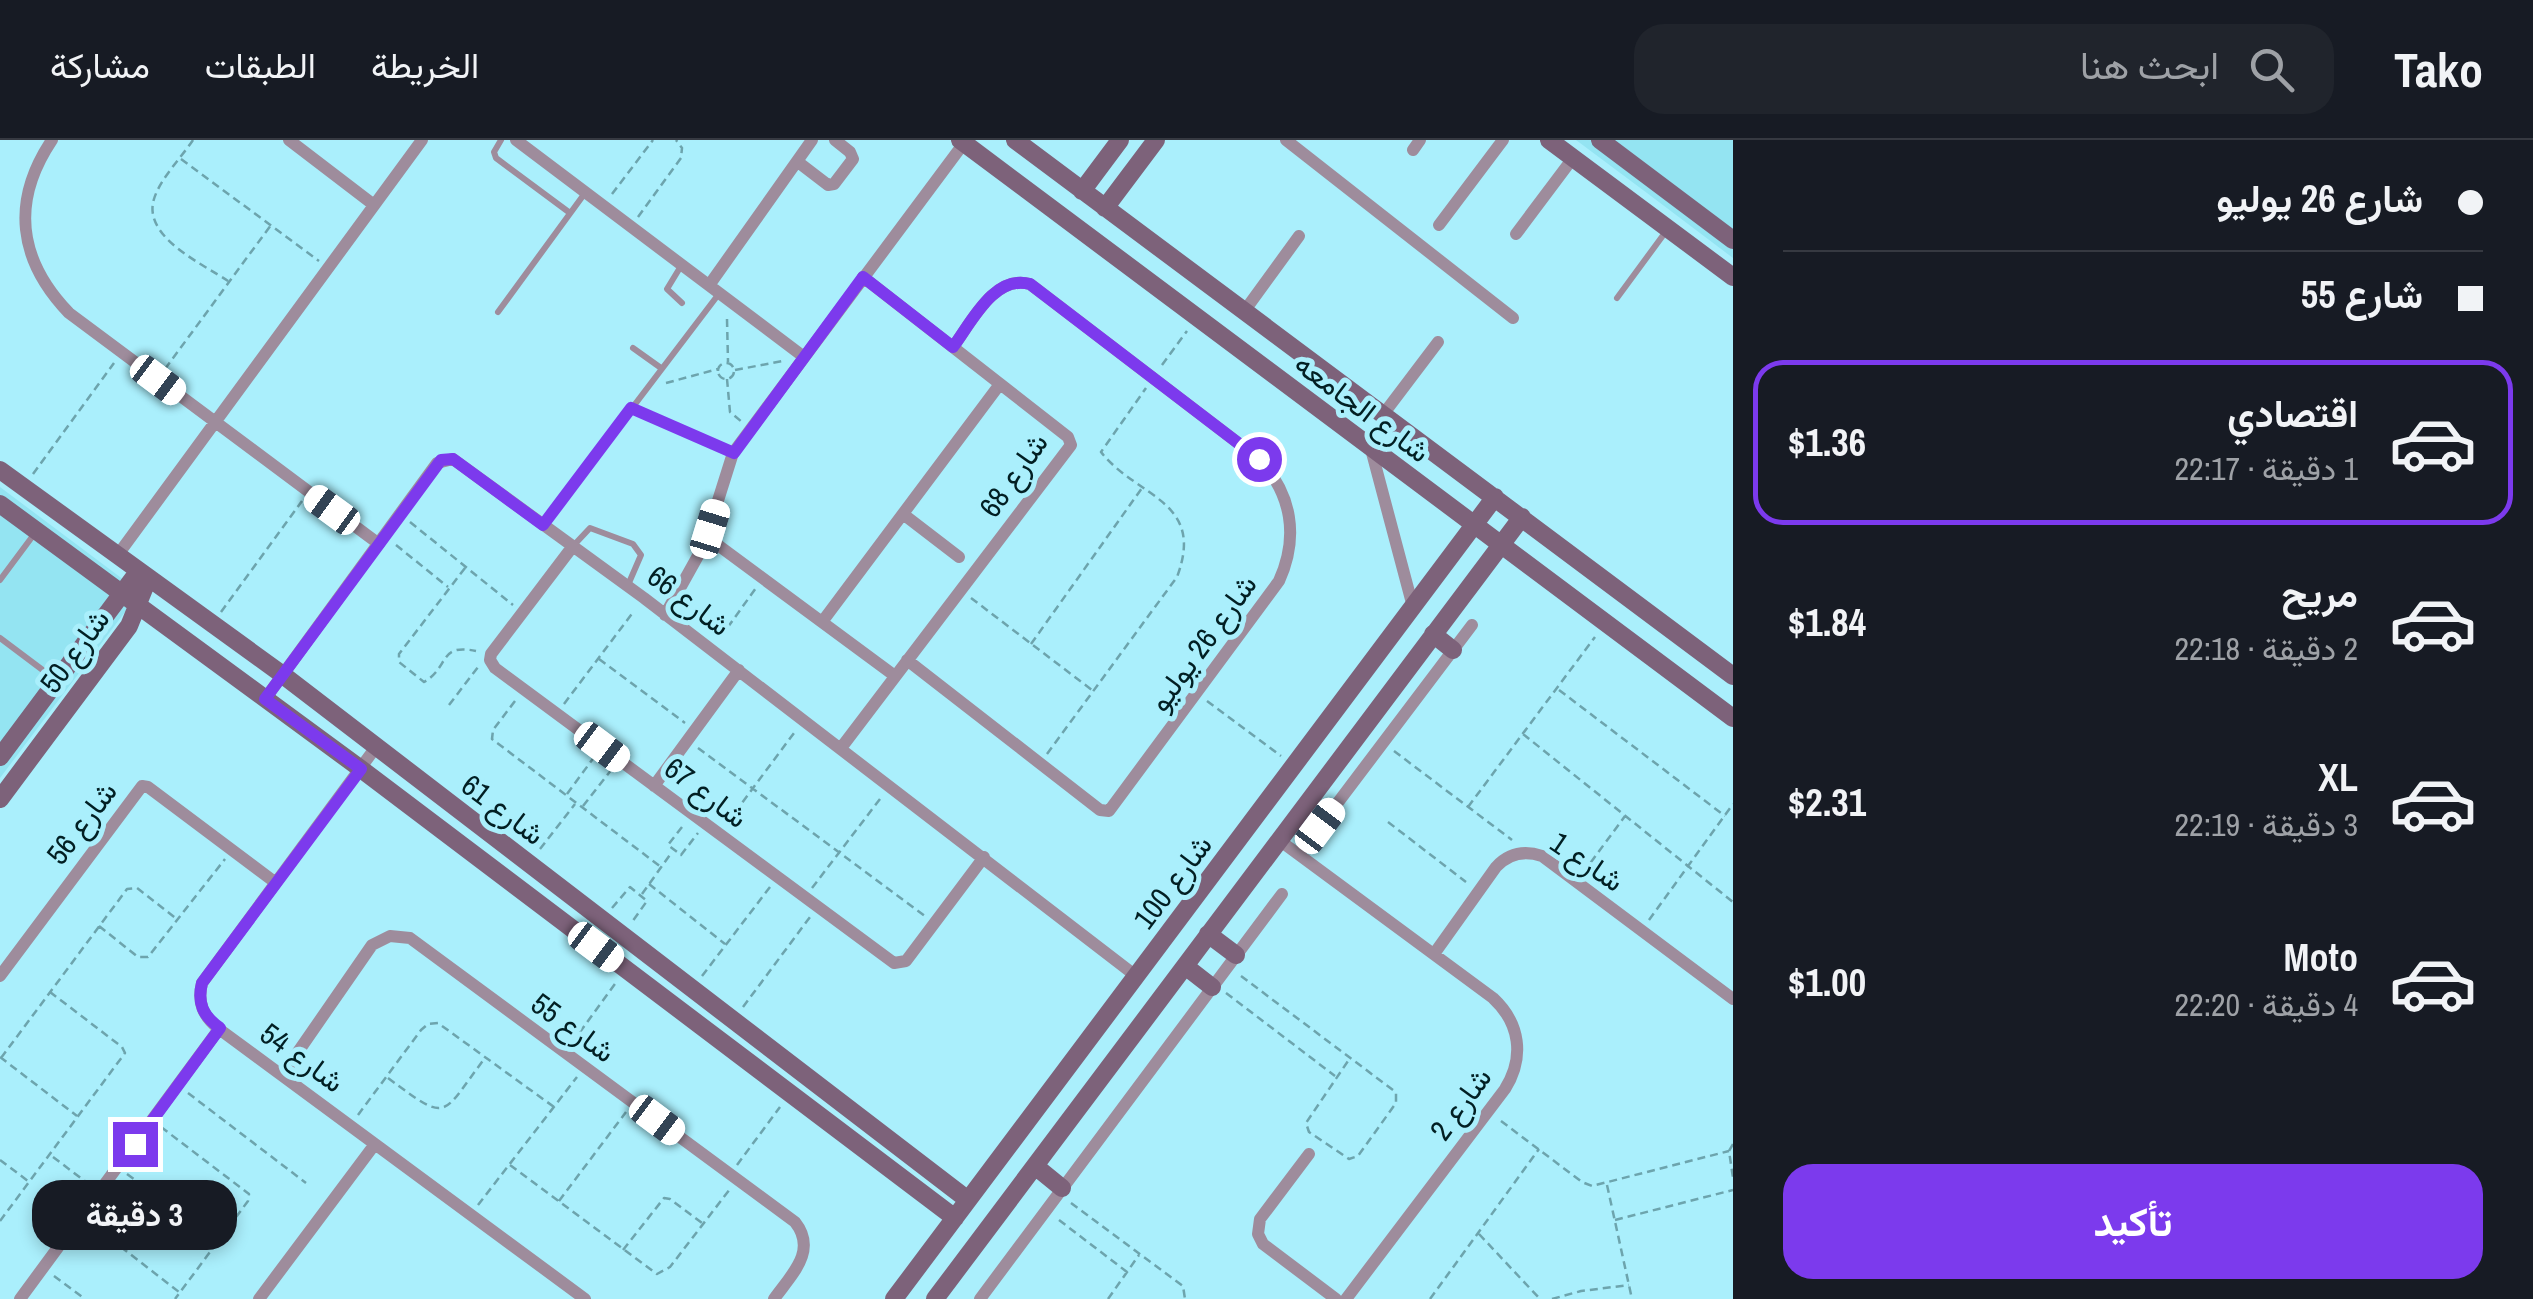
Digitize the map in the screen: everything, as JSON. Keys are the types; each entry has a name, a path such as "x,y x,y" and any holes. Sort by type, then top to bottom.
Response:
{"main road":[{"name":"شارع الجامعه","path":"1014,140 1733,676"},
{"path":"1082,191 1120,140"},
{"path":"1104,208 1156,140"},
{"path":"1549,140 1733,277"},
{"path":"1600,140 1733,240"},
{"name":"شارع الجامعه","path":"962,142 1733,718"},
{"path":"1626,197 1643,172"},
{"path":"1142,277 1161,252"},
{"name":"شارع 61","path":"0,470 282,675 968,1200"},
{"name":"شارع 100","path":"894,1299 1495,497"},
{"name":"شارع 61","path":"0,504 361,769 955,1218"},
{"name":"شارع 100","path":"935,1299 1522,517"},
{"name":"شارع 50","path":"0,757 122,594 143,575"},
{"name":"شارع 50","path":"0,798 129,626 138,607 143,575"},
{"path":"1433,634 1453,650"},
{"path":"1365,671 1390,691"},
{"path":"1208,934 1232,961"},
{"path":"1185,966 1213,986"},
{"path":"1050,1090 1077,1110"},
{"path":"1034,1166 1060,1191"}],"street":[{"path":"52,140 40,158 28,193 25,229 30,252 52,296 69,313 308,493 382,540"},
{"path":"288,140 374,205"},
{"path":"117,556 422,140"},
{"path":"516,140 804,357"},
{"path":"719,291 812,140"},
{"path":"798,162 828,185 834,184 853,159 835,140"},
{"path":"1286,140 1514,318"},
{"path":"1439,225 1503,140"},
{"path":"665,614 707,537 734,453 962,142"},
{"path":"1516,234 1573,158"},
{"path":"1243,312 1299,236"},
{"name":"شارع 68","path":"841,748 1071,445 1068,437 863,277"},
{"name":"شارع 26 يوليو","path":"907,660 1100,810 1109,811 1279,581 1289,553 1291,524 1284,495 1259,459 1030,284 1022,282 999,288 953,347"},
{"path":"1382,416 1438,342"},
{"path":"822,622 1000,384"},
{"path":"1371,449 1413,606"},
{"name":"شارع 66","path":"265,699 438,463 449,458 644,598 1136,976"},
{"path":"902,514 959,557"},
{"path":"707,537 895,676"},
{"path":"491,658 573,546"},
{"path":"1299,854 1472,625"},
{"name":"شارع 67","path":"491,658 524,689 898,964 906,961 984,857"},
{"path":"654,786 738,670"},
{"name":"شارع 54","path":"376,747 202,983 200,1005 205,1016 220,1028 585,1299"},
{"name":"شارع 56","path":"0,976 140,787 148,787 276,883"},
{"name":"شارع 2","path":"1279,840 1492,998 1513,1024 1518,1046 1516,1068 1487,1112 1346,1299"},
{"name":"شارع 1","path":"1434,954 1502,861 1529,853 1542,856 1733,998"},
{"path":"980,1299 1282,894"},
{"name":"شارع 55","path":"282,1074 372,945 390,936 410,938 795,1222 804,1238 804,1256 774,1299"},
{"path":"20,1299 220,1028"},
{"path":"259,1299 375,1144"},
{"path":"1309,1154 1260,1219 1258,1234 1264,1244 1336,1299"}],"lane":[{"path":"500,140 494,150 496,158 570,214"},
{"path":"498,312 586,192"},
{"path":"1616,298 1668,229"},
{"path":"682,303 667,289 683,264"},
{"path":"543,525 719,291"},
{"path":"633,348 661,368"},
{"path":"631,408 734,453"},
{"path":"573,546 590,528 634,544 641,555 627,586"},
{"path":"0,580 36,531"},
{"path":"0,638 58,680"}],"path":[{"path":"192,140 154,196 154,218 165,237 229,282"},
{"path":"604,205 653,140"},
{"path":"631,226 681,158 682,148 676,140"},
{"path":"180,158 328,268"},
{"path":"158,380 271,225"},
{"path":"719,291 728,362 735,370"},
{"path":"1040,763 1178,577 1186,546 1180,520 1168,506 1103,456 1101,450 1196,318"},
{"path":"23,487 122,353"},
{"path":"735,370 804,357"},
{"path":"647,388 718,369 728,362"},
{"path":"718,369 720,376 727,379 735,370"},
{"path":"727,379 730,412 751,427"},
{"path":"1031,644 1143,486"},
{"path":"211,625 308,493"},
{"path":"401,514 522,612"},
{"path":"382,540 450,588"},
{"path":"465,568 399,654 401,666 424,682 455,648 491,658"},
{"path":"712,650 763,578"},
{"path":"961,590 1093,691"},
{"path":"557,713 644,598"},
{"path":"1468,807 1605,624"},
{"path":"448,706 474,671 491,658"},
{"path":"598,658 752,788 934,923"},
{"path":"1557,688 1725,816"},
{"path":"524,689 492,730 492,739 662,867"},
{"path":"1198,694 1294,766"},
{"path":"718,834 804,720"},
{"path":"1523,734 1733,902"},
{"path":"1383,742 1529,853"},
{"path":"566,795 602,747"},
{"path":"582,808 619,759"},
{"path":"805,898 890,786"},
{"path":"529,864 576,802"},
{"path":"1642,930 1733,804"},
{"path":"692,813 668,845 674,850 682,854 705,823"},
{"path":"1576,882 1625,816"},
{"path":"1388,822 1478,892"},
{"path":"99,926 143,959 150,956 232,850"},
{"path":"641,896 674,850"},
{"path":"692,989 778,878"},
{"path":"649,884 726,944"},
{"path":"78,1117 1,1057 132,887 178,920"},
{"path":"602,920 627,887 641,896 647,902 622,935"},
{"path":"733,1020 818,907"},
{"path":"1232,961 1393,1090 1397,1099 1358,1156 1344,1158 1306,1126 1308,1117 1350,1058"},
{"path":"565,1052 626,969"},
{"path":"1213,986 1336,1077"},
{"path":"0,1221 125,1051 50,992"},
{"path":"350,1125 421,1030 434,1023 554,1107"},
{"path":"386,1077 429,1108 440,1110 450,1105 486,1057"},
{"path":"471,1214 585,1067"},
{"path":"178,1085 306,1183"},
{"path":"510,1164 651,1273 662,1274 703,1224 790,1094"},
{"path":"558,1202 632,1102"},
{"path":"1487,1112 1592,1186 1729,1150 1733,1144"},
{"path":"152,1120 248,1191 248,1201 175,1299"},
{"path":"1430,1299 1540,1148"},
{"path":"1729,1150 1733,1178"},
{"path":"50,1155 99,1192"},
{"path":"0,1160 29,1182"},
{"path":"118,1167 218,1241"},
{"path":"1607,1183 1632,1299"},
{"path":"1615,1220 1733,1190"},
{"path":"1060,1191 1183,1286 1185,1299"},
{"path":"622,1251 666,1198 703,1224"},
{"path":"1046,1210 1127,1272"},
{"path":"81,1216 180,1293"},
{"path":"1478,1233 1540,1299"},
{"path":"1108,1299 1140,1254"},
{"path":"44,1267 85,1299"},
{"path":"1552,1299 1628,1284"}],"shaded area":[{"path":"1576,140 1733,140 1733,258 1647,193"},
{"path":"0,487 140,592 0,778"}],"route":[{"path":"135,1144 220,1028 205,1016 200,1005 202,983 361,769 265,699 441,460 453,459 543,525 631,408 734,453 863,277 953,347 999,288 1014,282 1030,284 1259,459"}]}
